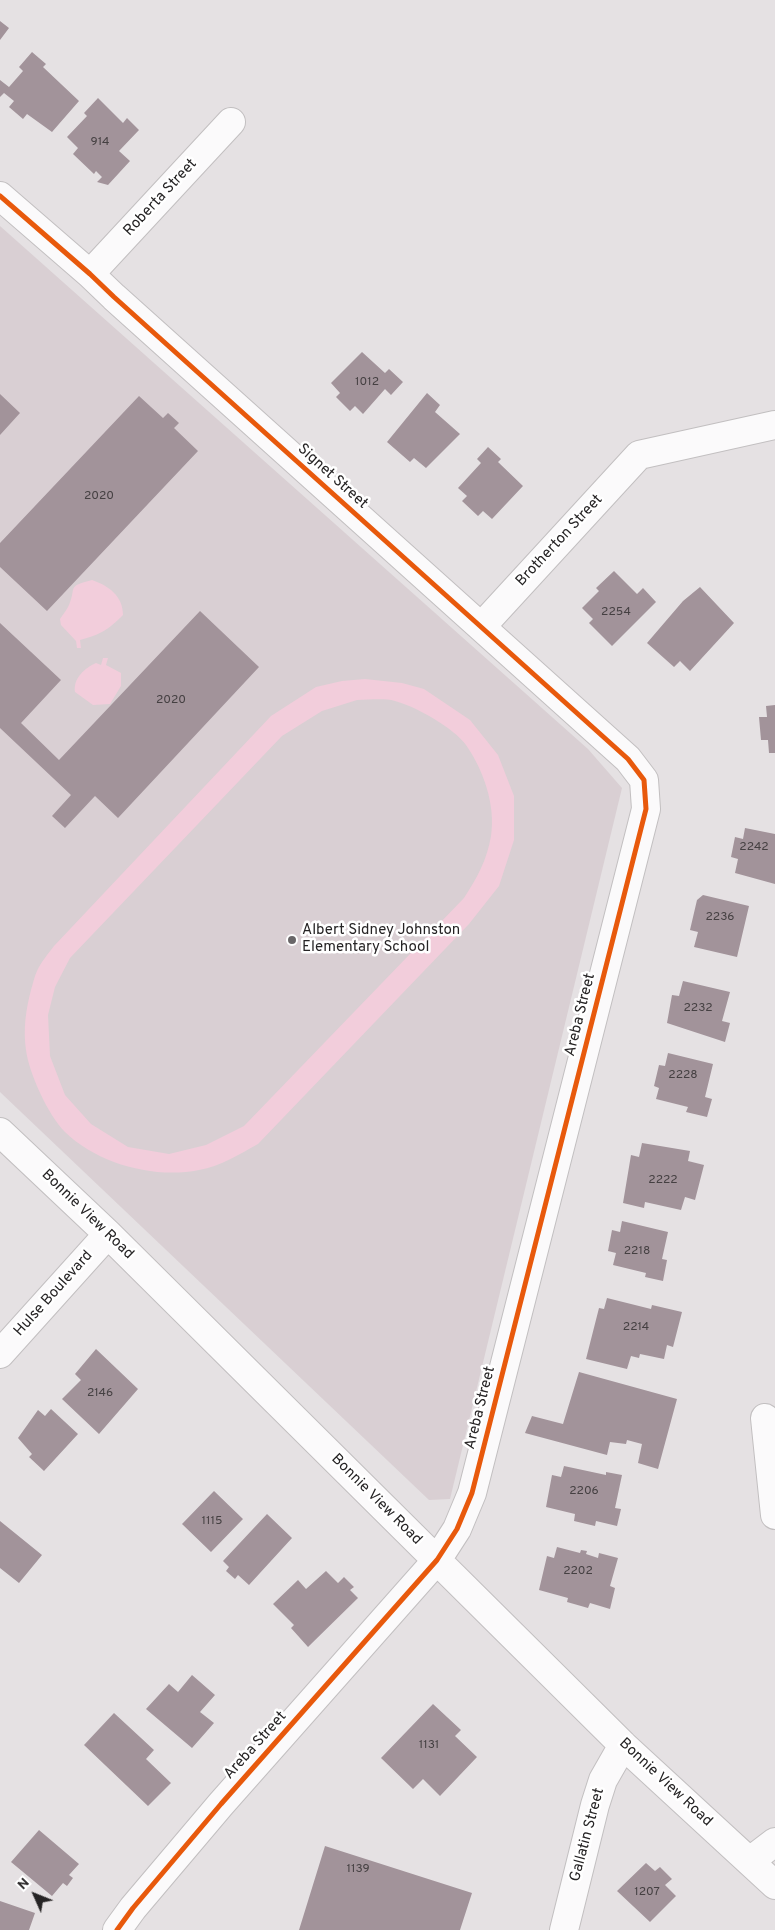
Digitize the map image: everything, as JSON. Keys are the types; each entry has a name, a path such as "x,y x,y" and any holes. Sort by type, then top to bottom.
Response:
{"street":[{"name":"Roberta Street","path":"90,274 231,122"},
{"name":"Signet Street","path":"0,196 90,274 628,758 644,780"},
{"name":"Brotherton Street","path":"481,627 639,455 775,425"},
{"name":"Areba Street","path":"117,1930 133,1908 221,1804 437,1560 457,1529 472,1493 646,809 644,780"},
{"name":"Bonnie View Road","path":"0,1132 108,1234 623,1745 775,1885"},
{"name":"Hulse Boulevard","path":"0,1354 108,1234"},
{"path":"765,1418 775,1515"},
{"name":"Gallatin Street","path":"564,1930 597,1797 603,1780 623,1745"},
{"path":"750,1862 775,1842"}],"shaded area":[{"name":"Albert Sidney Johnston Elementary School","path":"0,226 588,749 622,788 450,1499 429,1500 0,1092"},
{"path":"92,580 104,585 118,597 121,602 123,615 113,625 103,631 80,640 81,648 77,648 76,641 61,625 60,619 68,607 75,586"},
{"path":"103,658 108,658 106,665 121,673 121,686 110,704 93,705 75,692 76,682 88,668 96,663 101,665"},
{"path":"365,679 402,683 424,689 470,720 498,755 514,796 514,840 499,886 469,924 258,1144 215,1166 182,1172 146,1170 128,1166 94,1153 78,1143 59,1125 46,1105 31,1070 25,1042 26,1019 31,990 39,968 54,946 271,716 316,687 342,681","holes":["357,700 391,700 413,708 434,718 453,732 466,745 483,776 492,812 489,845 477,876 464,898 244,1126 206,1145 169,1154 128,1147 91,1124 65,1095 50,1056 48,1015 55,987 70,958 282,736 322,711"]}],"building":[{"path":"0,21 9,28 0,40"},
{"path":"32,52 46,64 43,67 79,101 52,132 27,114 23,119 9,107 14,101 4,93 0,97 0,80 9,87 23,71 19,67"},
{"path":"98,98 123,123 127,118 139,130 119,151 130,161 108,185 97,182 102,177 96,171 94,174 73,154 78,148 67,137 87,116 84,113"},
{"path":"362,352 385,373 389,369 403,382 391,395 385,389 363,414 355,406 350,411 336,397 340,393 331,383"},
{"path":"427,393 440,405 435,412 460,434 426,468 414,458 410,462 387,442"},
{"path":"0,394 20,413 0,435"},
{"path":"139,396 163,418 168,413 179,423 174,428 198,451 47,611 0,567 0,543"},
{"path":"488,447 501,459 498,462 523,486 492,519 483,511 478,516 462,501 467,496 458,488 481,463 477,459"},
{"path":"614,571 637,594 643,588 656,602 612,646 589,623 593,619 582,608 599,591 596,588"},
{"path":"700,587 734,623 690,671 680,661 674,667 647,643 683,601"},
{"path":"200,611 259,667 118,818 95,796 65,828 52,816 71,795 0,728 0,623 61,680 21,723 59,760"},
{"path":"775,705 775,753 769,753 768,740 761,740 759,717 767,717 766,706"},
{"path":"745,828 775,834 775,884 735,873 738,859 731,857 735,837 743,839"},
{"path":"703,895 749,906 737,957 694,947 698,932 690,930 697,900"},
{"path":"683,981 730,992 722,1021 730,1023 725,1042 667,1023 672,995 679,996"},
{"path":"668,1053 713,1064 705,1097 712,1099 707,1117 686,1112 688,1107 656,1099 659,1088 654,1086 659,1065 665,1066"},
{"path":"642,1143 690,1151 688,1161 704,1165 695,1200 685,1197 681,1210 645,1202 644,1208 623,1203 631,1155 639,1157"},
{"path":"622,1221 668,1232 662,1259 667,1260 663,1281 645,1277 646,1273 613,1265 616,1253 608,1251 612,1230 620,1232"},
{"path":"607,1298 651,1309 652,1305 682,1312 673,1347 667,1345 664,1359 640,1354 639,1358 631,1356 627,1369 586,1359 599,1308 604,1309"},
{"path":"96,1349 138,1389 99,1434 62,1399 81,1380 75,1374"},
{"path":"579,1372 677,1399 658,1469 638,1463 642,1444 627,1440 626,1444 610,1442 607,1455 525,1433 532,1416 563,1424"},
{"path":"51,1409 78,1434 44,1471 29,1457 32,1454 18,1438 38,1410 45,1416"},
{"path":"564,1466 606,1475 606,1472 622,1475 615,1508 621,1509 617,1526 596,1521 595,1526 574,1521 575,1514 546,1507 552,1475 561,1477"},
{"path":"214,1491 243,1519 211,1552 182,1524"},
{"path":"267,1514 292,1538 249,1585 238,1575 235,1579 226,1571 229,1567 223,1561"},
{"path":"0,1521 42,1555 19,1583 0,1568"},
{"path":"557,1547 580,1553 581,1550 587,1551 586,1554 598,1558 599,1553 618,1558 610,1586 615,1588 610,1609 590,1603 588,1608 567,1602 568,1598 539,1590 547,1556 554,1558"},
{"path":"326,1571 338,1583 344,1577 354,1587 350,1590 358,1598 308,1647 291,1628 294,1625 273,1604 298,1580 306,1589"},
{"path":"192,1675 215,1695 200,1712 214,1723 192,1748 146,1709 169,1684 178,1692"},
{"path":"433,1704 461,1730 455,1736 477,1757 440,1796 423,1779 413,1789 381,1758"},
{"path":"114,1713 154,1750 146,1759 171,1783 148,1806 84,1745"},
{"path":"39,1830 79,1864 69,1875 73,1878 67,1886 63,1883 52,1896 11,1862"},
{"path":"325,1846 472,1893 460,1930 299,1930"},
{"path":"646,1863 655,1871 660,1867 672,1879 665,1885 676,1896 650,1922 617,1891"},
{"path":"0,1901 35,1913 29,1930 0,1930"}],"cycle path":[{"path":"0,196 90,274 628,759 644,780 646,809 472,1493 457,1529 437,1560 221,1804 133,1908 117,1930"}],"place":[{"name":"Albert Sidney Johnston Elementary School","path":"292,940"}]}
